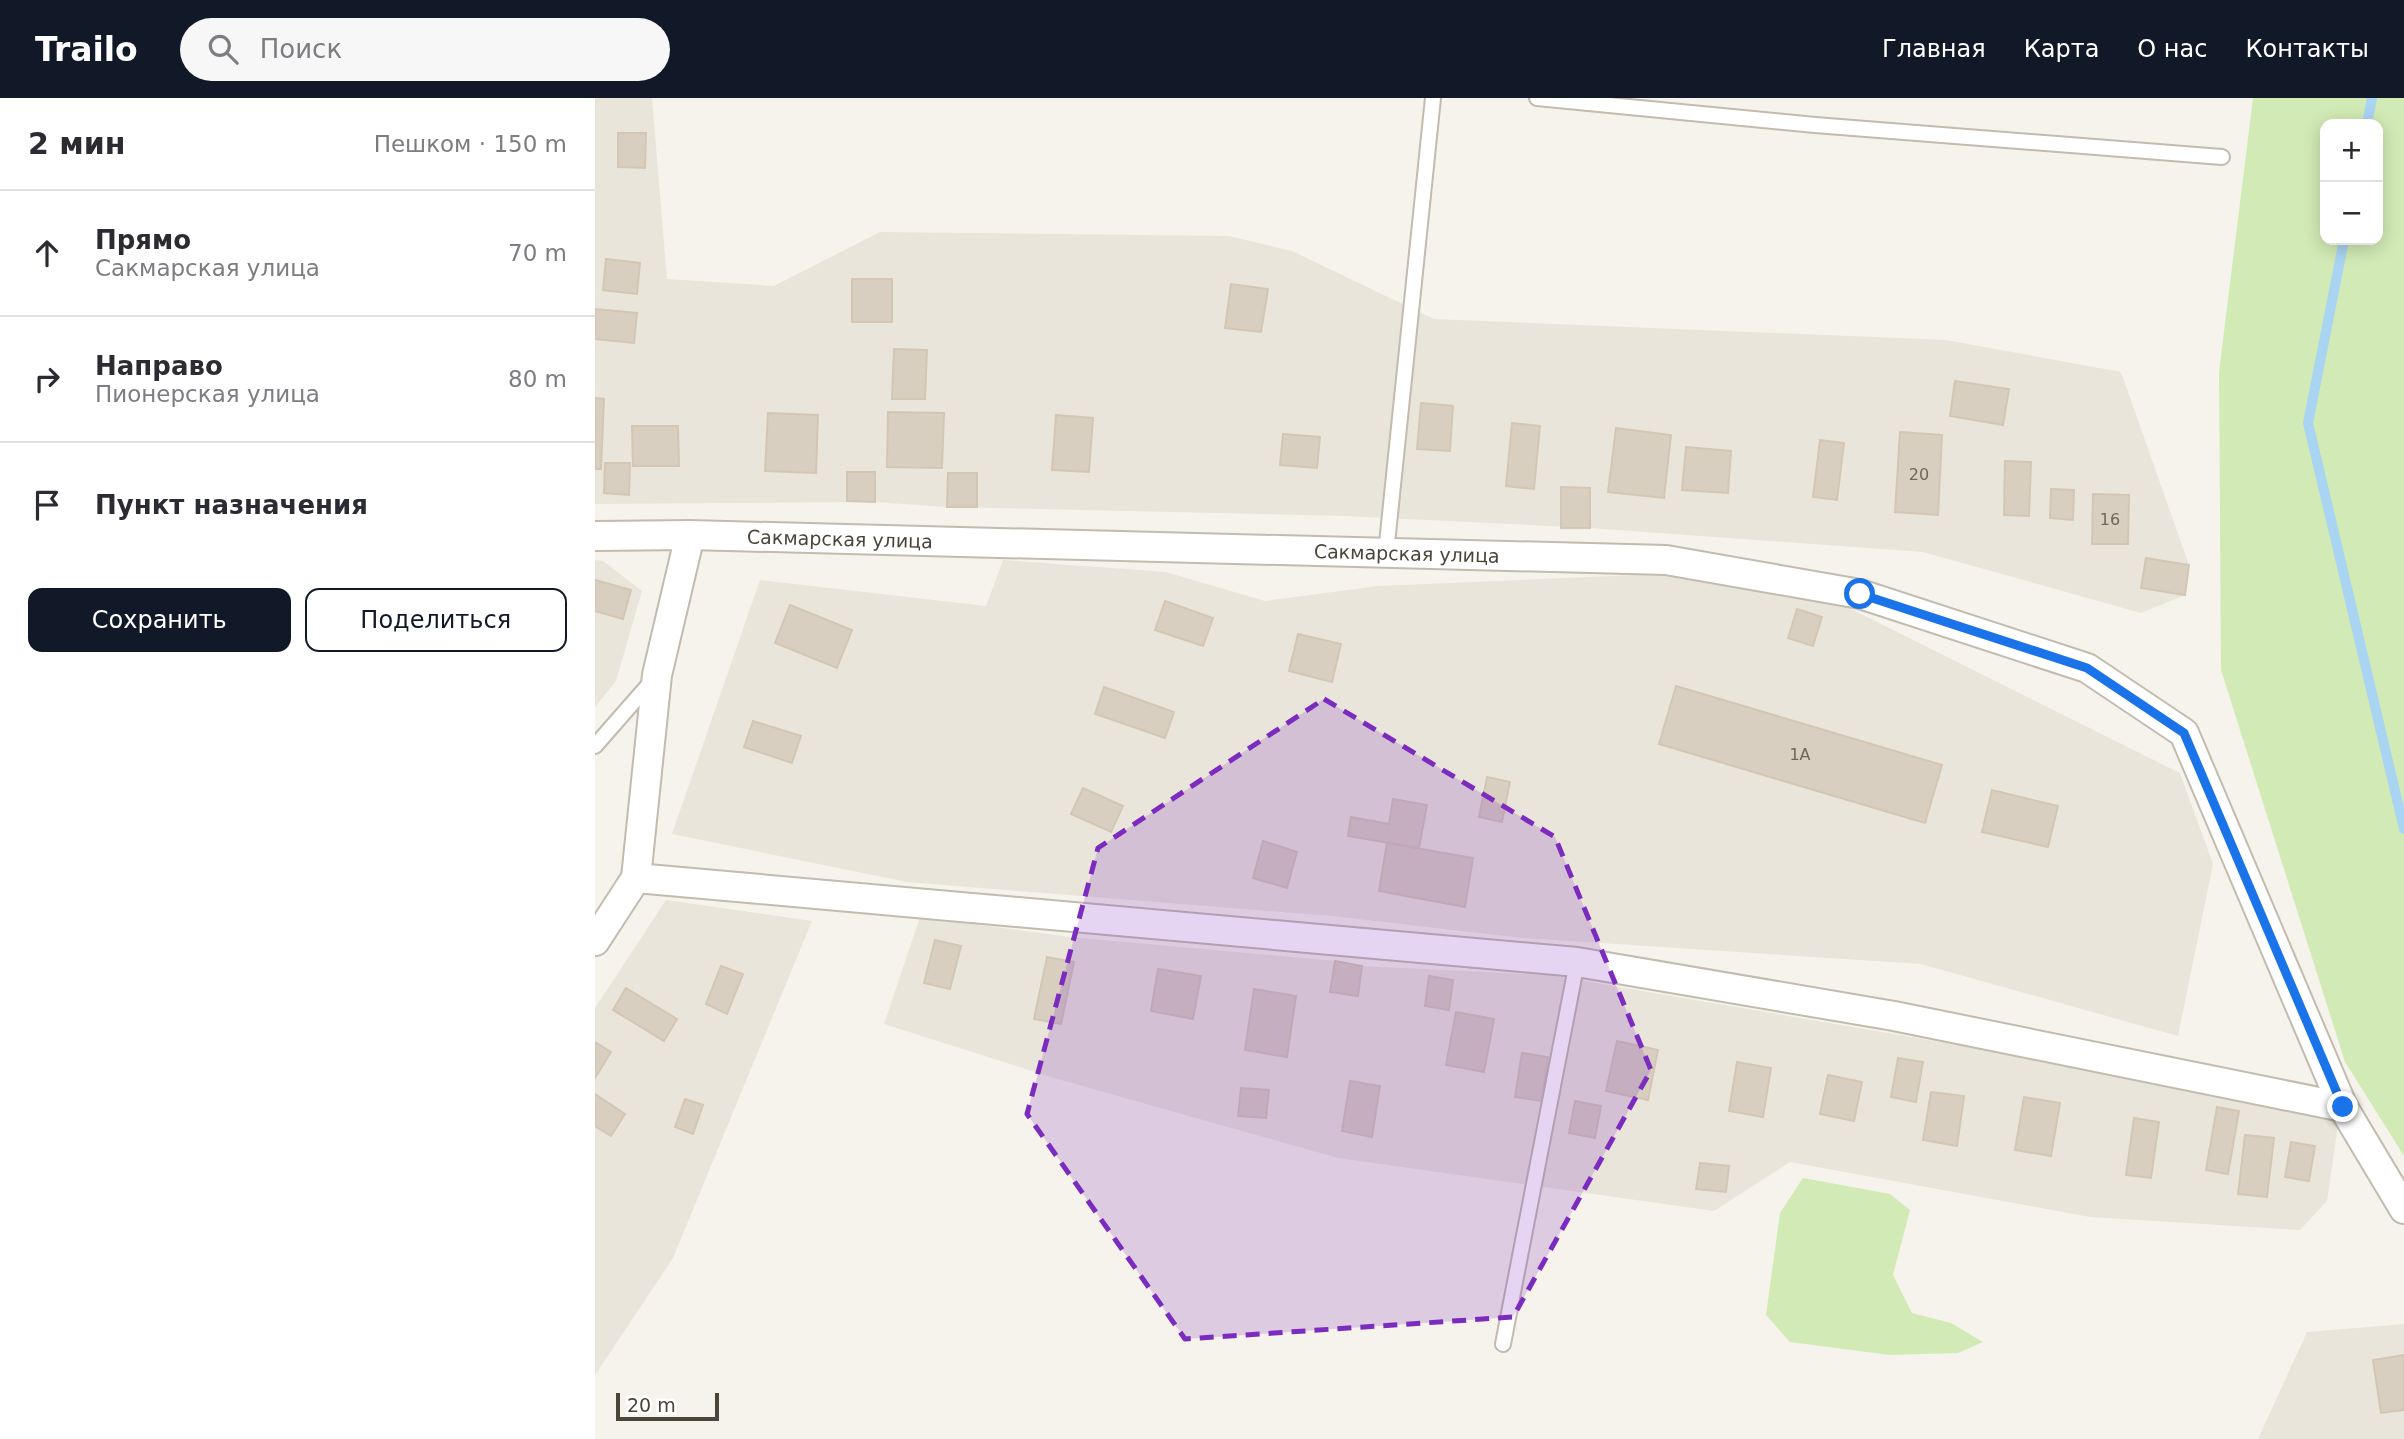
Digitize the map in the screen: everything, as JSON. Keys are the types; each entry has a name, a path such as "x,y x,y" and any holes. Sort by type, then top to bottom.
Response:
{"street":[{"name":"Сакмарская улица","path":"595,536 690,535 1666,560 1860,594 2087,668 2184,733 2343,1107"},
{"path":"595,941 636,878 657,675 690,535"},
{"path":"636,878 1577,962 1894,1016 2343,1107 2404,1209"}],"lane":[{"path":"1386,553 1433,98"},
{"path":"1537,98 1815,125 2222,158"},
{"path":"595,746 657,675"},
{"path":"1503,1345 1577,962"}],"highlighted area":[{"path":"1324,699 1555,837 1651,1070 1513,1317 1185,1339 1027,1114 1098,848"}],"shaded area":[{"path":"595,98 652,98 667,279 774,286 880,232 1229,236 1292,251 1434,319 1946,340 2121,372 2189,565 2185,595 2141,613 1923,552 1590,528 1345,516 947,507 875,502 595,504"},
{"path":"595,560 603,561 642,591 616,681 595,707"},
{"path":"1003,560 1166,572 1265,601 1378,586 1660,574 1843,605 2180,773 2213,864 2178,1036 1921,964 1523,938 1332,916 907,882 672,834 760,580 986,606"},
{"path":"666,900 812,921 673,1258 595,1375 595,1008"},
{"path":"920,917 1070,937 1335,961 1362,966 1549,975 2028,1057 2339,1118 2327,1201 2300,1230 2090,1217 1790,1162 1714,1211 1338,1158 1054,1078 884,1024"},
{"path":"2404,1324 2404,1439 2258,1439 2307,1332"}],"green space":[{"path":"2253,98 2404,98 2404,1156 2345,1062 2221,670 2219,372"},
{"path":"1803,1178 1890,1194 1910,1210 1893,1275 1912,1313 1951,1323 1983,1342 1958,1353 1890,1355 1790,1342 1766,1315 1780,1213"}],"building":[{"path":"618,133 646,133 645,168 618,167"},
{"path":"606,259 640,263 637,294 603,290"},
{"path":"852,279 892,279 892,322 852,322"},
{"path":"1231,284 1268,289 1261,332 1225,328"},
{"path":"595,309 637,313 634,343 595,339"},
{"path":"894,349 927,350 925,399 892,399"},
{"path":"1955,381 2009,389 2003,425 1950,416"},
{"path":"595,398 604,399 601,469 595,469"},
{"path":"1421,403 1453,406 1450,451 1417,449"},
{"path":"888,412 944,413 942,468 887,467"},
{"path":"768,413 818,415 816,473 765,471"},
{"path":"1056,415 1093,418 1089,472 1052,470"},
{"path":"1512,423 1540,426 1534,489 1506,486"},
{"path":"632,426 678,426 679,466 633,466"},
{"path":"1616,428 1671,435 1664,498 1608,492"},
{"path":"1900,432 1942,435 1938,515 1895,512"},
{"path":"1283,434 1320,437 1317,468 1280,465"},
{"path":"1820,440 1844,443 1837,500 1813,497"},
{"path":"1686,447 1731,451 1728,493 1682,490"},
{"path":"2005,461 2031,462 2029,516 2004,515"},
{"path":"605,463 630,463 629,495 604,493"},
{"path":"847,472 875,472 875,502 847,501"},
{"path":"948,473 977,473 977,507 947,507"},
{"path":"1561,487 1590,488 1590,528 1561,528"},
{"path":"2051,489 2074,490 2073,520 2050,518"},
{"path":"2093,494 2129,495 2128,544 2092,544"},
{"path":"2146,558 2189,565 2185,595 2141,588"},
{"path":"595,580 631,590 623,619 595,611"},
{"path":"1165,601 1213,618 1203,646 1155,630"},
{"path":"790,605 852,630 837,668 775,643"},
{"path":"1797,609 1822,617 1813,646 1788,638"},
{"path":"1298,634 1341,644 1332,682 1289,671"},
{"path":"1676,686 1942,765 1925,823 1659,744"},
{"path":"1104,687 1174,712 1165,738 1095,714"},
{"path":"753,721 801,736 792,763 744,747"},
{"path":"1487,777 1510,782 1502,822 1479,817"},
{"path":"1083,788 1123,806 1111,832 1071,814"},
{"path":"1992,790 2058,806 2048,847 1982,832"},
{"path":"1393,799 1427,805 1419,848 1348,836 1351,817 1389,824"},
{"path":"1263,841 1297,852 1287,888 1253,878"},
{"path":"1387,843 1473,858 1465,907 1379,891"},
{"path":"935,940 961,946 950,989 924,983"},
{"path":"1047,957 1074,962 1061,1024 1034,1019"},
{"path":"1335,961 1362,966 1358,996 1330,992"},
{"path":"721,966 743,974 727,1014 706,1004"},
{"path":"1158,969 1201,976 1193,1019 1151,1011"},
{"path":"1429,976 1453,980 1449,1010 1425,1006"},
{"path":"626,988 677,1019 664,1041 613,1010"},
{"path":"1254,989 1296,996 1287,1057 1245,1050"},
{"path":"1456,1012 1494,1019 1484,1072 1446,1065"},
{"path":"1617,1041 1658,1050 1648,1100 1606,1091"},
{"path":"595,1042 611,1052 595,1078"},
{"path":"1522,1053 1548,1057 1542,1101 1515,1097"},
{"path":"1898,1058 1923,1062 1916,1102 1891,1097"},
{"path":"1737,1062 1771,1068 1763,1117 1729,1111"},
{"path":"1828,1075 1862,1082 1854,1121 1820,1114"},
{"path":"1350,1081 1380,1086 1372,1137 1342,1131"},
{"path":"1241,1088 1269,1090 1266,1118 1238,1116"},
{"path":"1931,1092 1964,1096 1957,1146 1923,1140"},
{"path":"595,1094 625,1114 611,1136 595,1126"},
{"path":"2024,1097 2060,1103 2051,1156 2015,1150"},
{"path":"685,1099 703,1105 693,1134 675,1127"},
{"path":"1575,1101 1601,1106 1595,1138 1569,1133"},
{"path":"2217,1107 2239,1111 2228,1174 2206,1170"},
{"path":"2134,1118 2159,1122 2151,1178 2126,1175"},
{"path":"2245,1135 2274,1138 2267,1197 2238,1194"},
{"path":"2291,1142 2315,1146 2309,1181 2285,1177"},
{"path":"1700,1163 1729,1166 1726,1192 1696,1189"},
{"path":"2404,1355 2404,1410 2381,1413 2373,1360"}],"waterway":[{"path":"2368,119 2372,98"},
{"path":"2343,245 2308,423 2404,829"}],"route":[{"path":"1860,594 2087,668 2184,733 2343,1107"}]}
